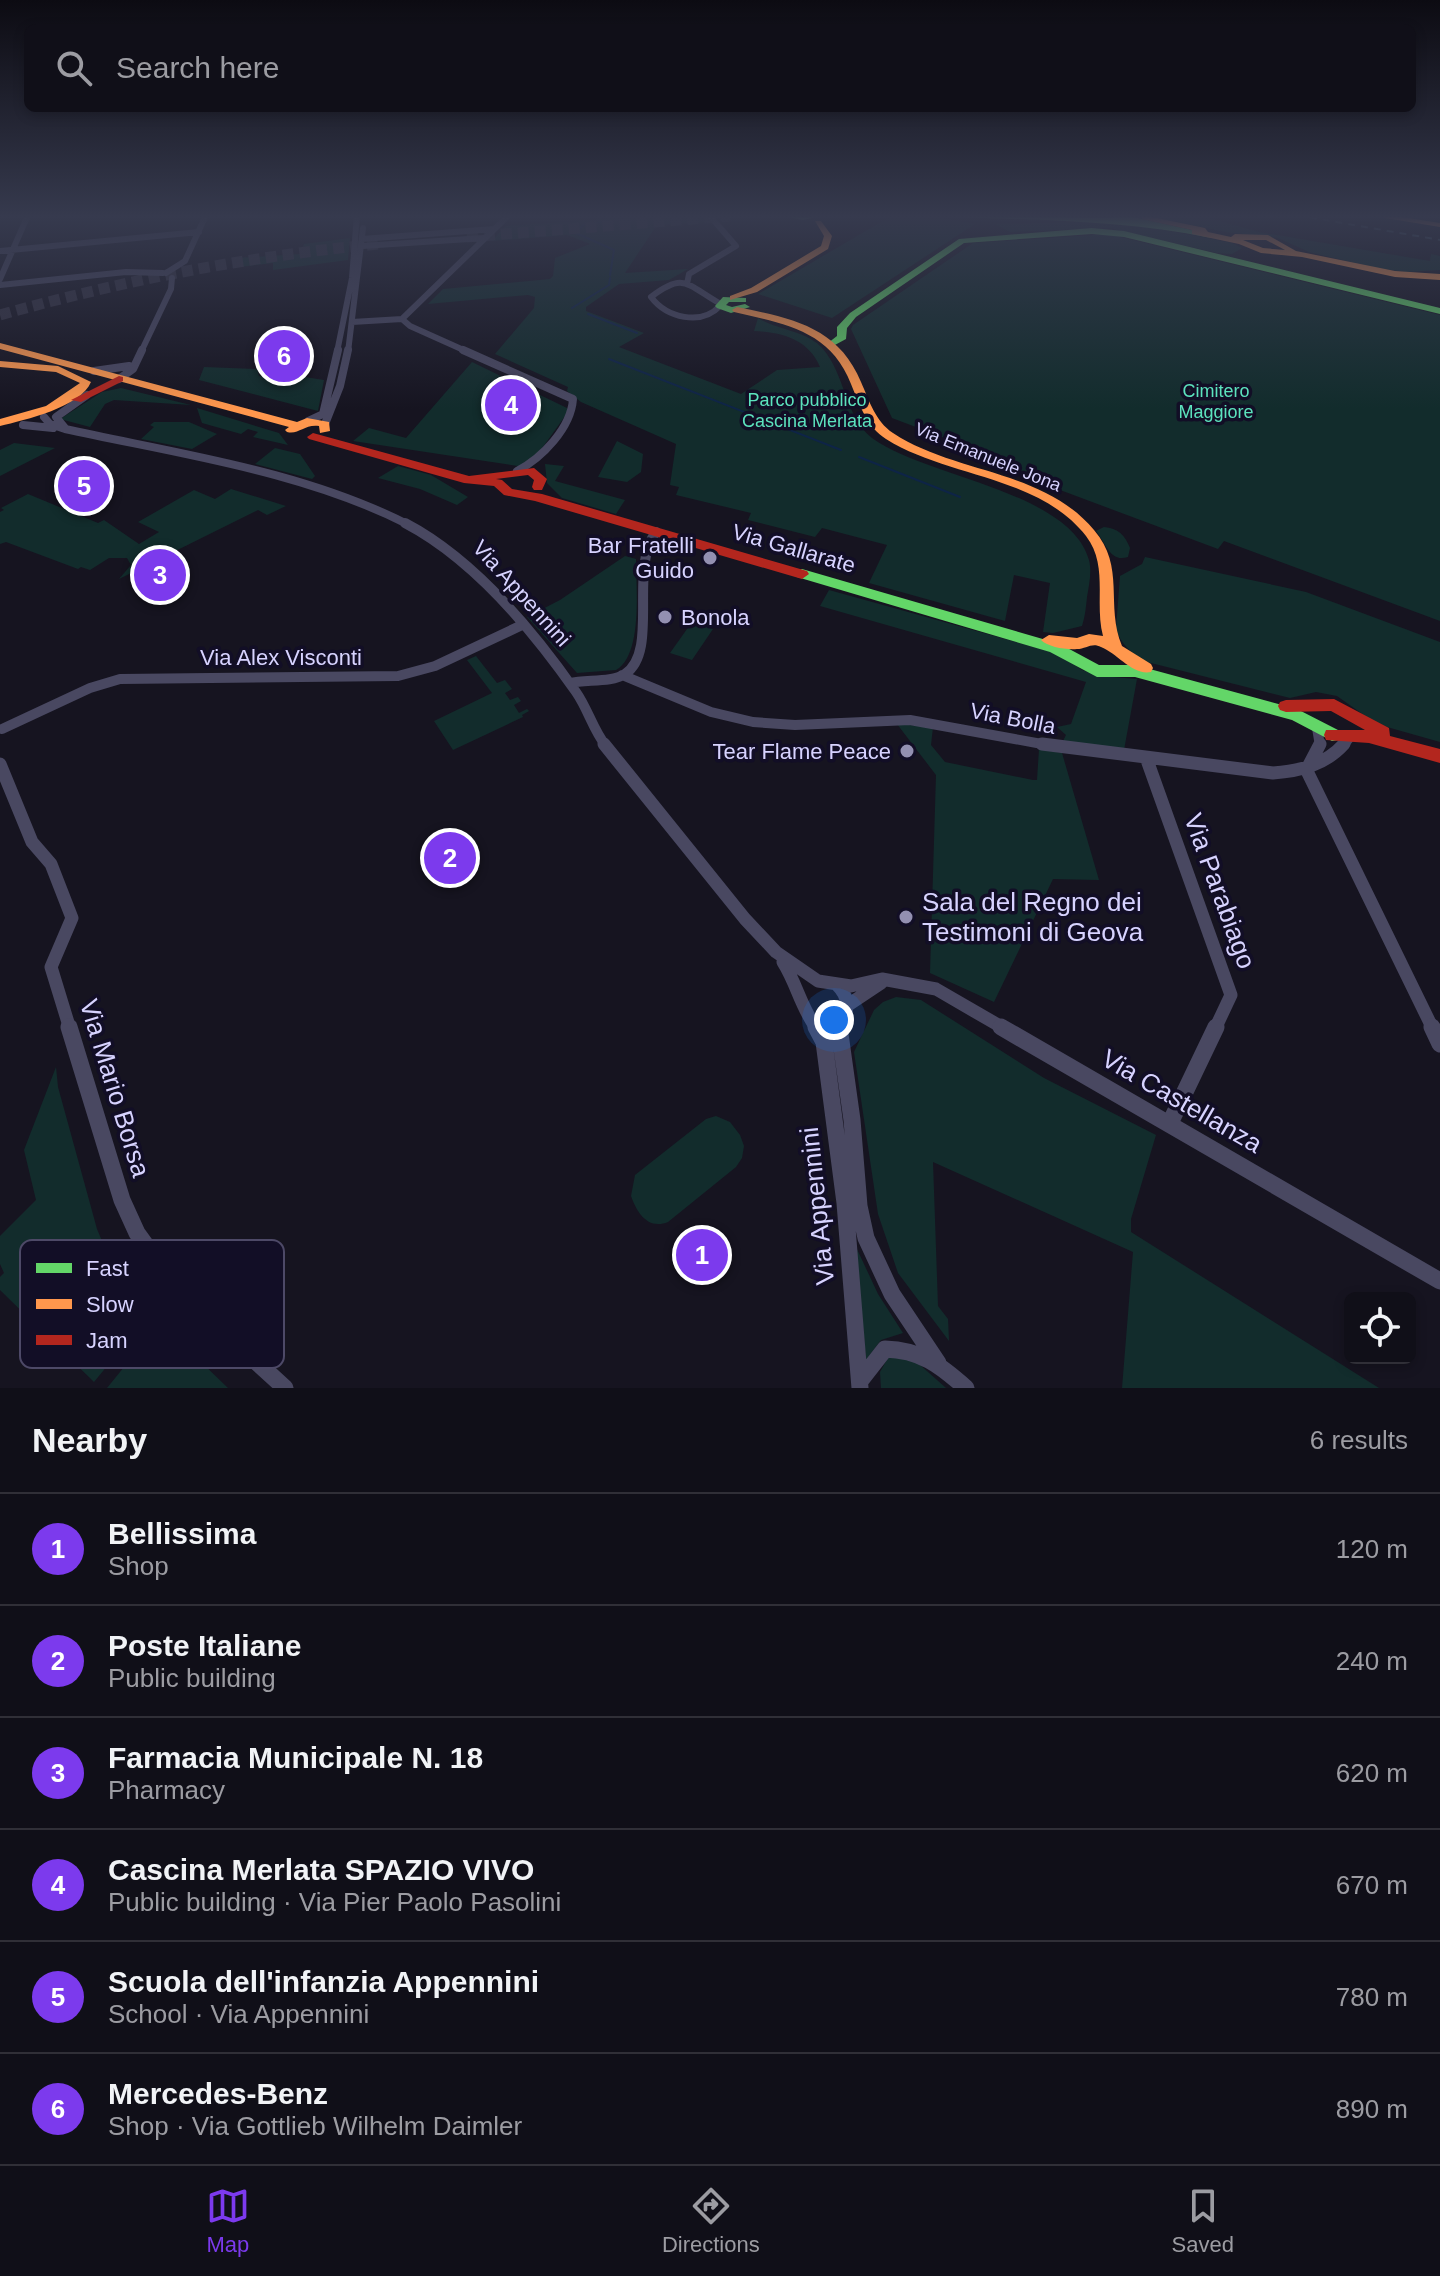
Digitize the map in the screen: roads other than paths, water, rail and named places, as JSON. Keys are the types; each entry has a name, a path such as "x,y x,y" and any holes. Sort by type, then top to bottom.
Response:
{"main road":[{"path":"738,303 774,280"},
{"path":"738,303 833,337 860,310 905,280"},
{"path":"1314,280 1440,311"},
{"name":"Via Emanuele Jona","path":"833,337 872,421 882,432 907,445 1046,500 1084,527 1101,548 1109,569 1106,633 1118,651"},
{"path":"0,346 68,365"},
{"path":"0,362 68,365"},
{"path":"0,362 48,367 85,379 84,387 57,405"},
{"name":"Via Gallarate","path":"68,365 88,371 132,376 310,428 468,480 510,477 538,481 569,507"},
{"path":"88,371 96,380 90,392"},
{"name":"Via Appennini","path":"41,415 57,405 132,376"},
{"name":"Via Appennini","path":"8,424 41,415 132,376"},
{"name":"Via Gallarate","path":"510,477 508,492 1007,633 1081,647 1104,641 1148,669 1264,702 1298,708 1334,736 1353,731"},
{"path":"520,493 538,481"},
{"name":"Via Emanuele Jona","path":"1081,647 1098,631 1105,613"},
{"name":"Via Gallarate","path":"1081,647 1097,671 1135,671 1313,718"},
{"path":"1113,670 1121,663 1118,651"},
{"name":"Via Gallarate","path":"1313,718 1321,703 1334,705 1353,731 1440,754"}],"street":[{"path":"0,282 54,280"},
{"path":"132,376 171,289 170,280"},
{"path":"310,428 323,414 328,398 352,280"},
{"path":"310,428 335,406 357,280"},
{"path":"352,322 402,319 442,280"},
{"path":"686,280 687,284"},
{"path":"671,282 687,284 702,294 738,303 695,319 652,301 653,292 671,282"},
{"path":"702,294 738,303"},
{"path":"402,319 408,325 571,397 574,408 546,449 531,466 510,477"},
{"name":"Via Appennini","path":"65,429 56,417 90,392"},
{"name":"Via Appennini","path":"41,415 50,424 65,429 269,475 330,492 424,532 456,554 492,588 570,683 600,739 745,919 776,952 797,984 804,1012 824,1042 837,1135 860,1385"},
{"name":"Via Appennini","path":"8,424 65,429"},
{"path":"538,481 546,449"},
{"path":"570,683 622,675 632,667 643,631 643,558 647,543 656,532"},
{"name":"Via Alex Visconti","path":"0,726 90,688 120,679 405,675 435,666 522,625"},
{"name":"Via Bolla","path":"622,675 711,712 778,725 910,720 1055,747 1261,773 1287,774 1306,769 1341,748 1353,731"},
{"path":"1313,718 1322,746 1306,769 1440,1044"},
{"name":"Via Parabiago","path":"1147,760 1231,995 1170,1123"},
{"name":"Via Mario Borsa","path":"0,764 32,842 53,868 72,918 51,967 131,1222 142,1240"},
{"name":"Via Appennini","path":"776,952 818,981"},
{"path":"848,1005 871,988 893,980"},
{"name":"Via Castellanza","path":"818,981 837,985 893,980 936,989 1440,1281"},
{"path":"802,997 806,987 818,981"},
{"path":"813,1023 825,1026 839,1023 845,1017 848,1005 845,994 837,985"},
{"name":"Via Appennini","path":"839,1023 839,1044 858,1171 859,1204 871,1254 938,1363"},
{"path":"860,1385 885,1349 912,1349 938,1363 966,1388"},
{"name":"Via Mario Borsa","path":"263,1368 285,1388"}],"waterway":[{"path":"572,308 609,285 610,280"},
{"path":"588,314 637,333"},
{"path":"609,359 841,450"},
{"path":"859,457 960,497"}],"tunnel":[{"path":"0,315 147,280"}],"place":[{"name":"Mercedes-Benz","path":"284,356"},
{"name":"Cascina Merlata SPAZIO VIVO","path":"511,405"},
{"name":"Scuola dell'infanzia Appennini","path":"84,486"},
{"name":"Bar Fratelli Guido","path":"710,558"},
{"name":"Farmacia Municipale N. 18","path":"160,575"},
{"name":"Bonola","path":"665,617"},
{"name":"Tear Flame Peace","path":"907,751"},
{"name":"Poste Italiane","path":"450,858"},
{"name":"Sala del Regno dei Testimoni di Geova","path":"906,917"},
{"name":"Bellissima","path":"702,1255"}],"park label":[{"name":"Cimitero Maggiore","path":"1216,401"},
{"name":"Parco pubblico Cascina Merlata","path":"807,410"}]}
